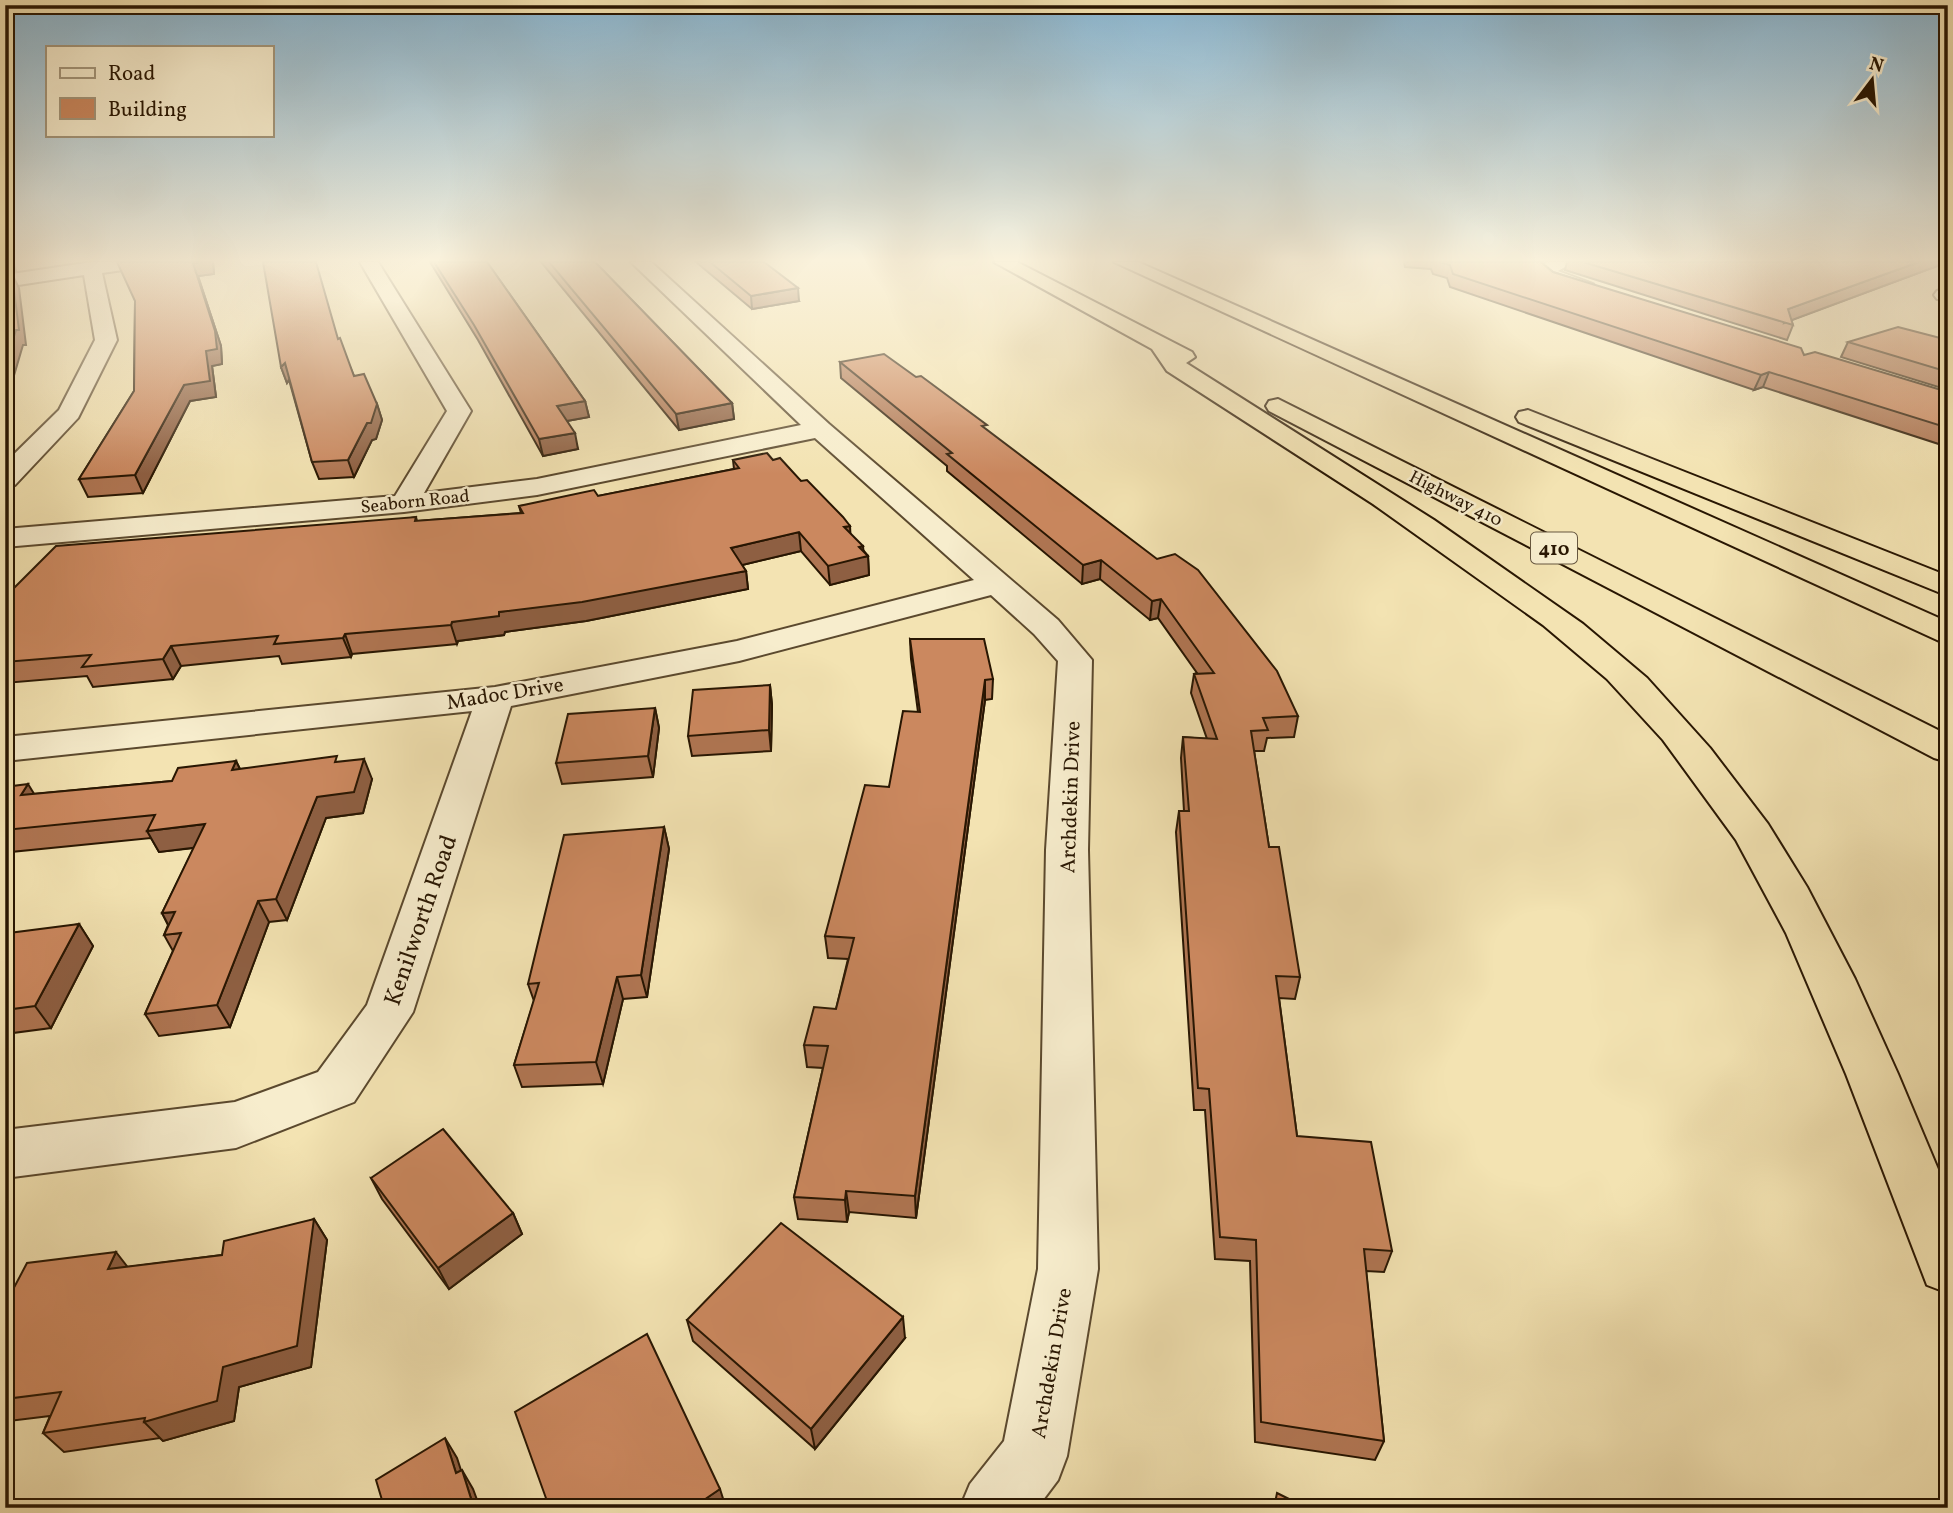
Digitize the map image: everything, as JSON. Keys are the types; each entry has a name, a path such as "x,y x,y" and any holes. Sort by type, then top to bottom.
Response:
{"highway":[{"name":"Highway 410","path":"1136,333 1948,750"},
{"path":"1279,333 1948,635"},
{"path":"1319,333 1948,587"},
{"path":"1161,346 1175,366 1441,537 1570,630 1633,684 1727,797 1784,886 1845,1008 1948,1265"}],"street":[{"path":"5,479 69,413 106,340 105,333"},
{"path":"404,503 459,411 412,333"},
{"name":"Archdekin Drive","path":"716,333 820,429 1046,627 1075,660 1067,850 1068,1269 1034,1456 994,1508"},
{"name":"Seaborn Road","path":"5,538 404,503 537,487 820,429"},
{"name":"Madoc Drive","path":"5,749 495,698 740,651 996,584"},
{"name":"Kenilworth Road","path":"5,1154 236,1125 335,1087 389,1012 495,698"}],"building":[{"path":"5,333 15,333 5,365"},
{"path":"135,333 215,333 217,349 206,351 210,381 184,385 135,475 79,479 134,391"},
{"path":"275,333 336,333 354,376 364,374 377,404 371,423 367,423 348,460 312,462 285,363 281,367"},
{"path":"478,333 537,333 585,401 557,406 575,433 539,439"},
{"path":"608,333 664,333 732,403 676,414"},
{"path":"1632,333 1751,333 1801,348 1804,355 1815,352 1948,392 1948,428 1769,372 1761,375"},
{"path":"1879,333 1920,333 1948,340 1948,372 1848,342"},
{"path":"884,354 916,377 921,376 987,425 982,426 1157,559 1175,554 1198,570 1277,671 1298,716 1263,718 1268,730 1251,731 1269,847 1279,847 1300,977 1276,976 1297,1136 1371,1142 1392,1251 1364,1249 1384,1441 1261,1422 1256,1240 1220,1237 1209,1089 1198,1088 1179,811 1189,811 1183,737 1217,739 1194,674 1214,673 1161,599 1152,601 1101,560 1083,565 840,362"},
{"path":"767,453 773,460 780,458 801,481 807,480 843,517 850,526 844,527 863,546 859,547 868,556 828,566 799,532 731,548 746,571 582,602 499,612 499,616 452,622 451,625 345,634 343,638 274,644 278,636 171,646 163,659 82,667 91,655 5,662 5,597 56,546 416,517 415,521 523,513 519,506 594,490 598,496 739,468 733,460"},
{"path":"910,639 984,639 993,679 985,680 915,1196 846,1191 845,1200 794,1197 828,1046 804,1045 814,1007 836,1009 854,938 825,936 865,785 889,787 903,711 920,712"},
{"path":"770,685 769,730 688,736 693,690"},
{"path":"655,708 648,756 556,763 568,714"},
{"path":"337,756 335,762 364,759 354,792 317,797 276,899 258,901 217,1005 145,1014 181,933 164,935 175,912 162,913 205,824 147,831 155,815 5,830 5,787 28,784 21,795 172,781 178,768 236,761 232,770"},
{"path":"664,827 641,975 617,977 596,1062 514,1065 539,983 528,984 564,835"},
{"path":"79,924 35,1006 5,1010 5,938 9,933"},
{"path":"443,1129 513,1213 438,1268 371,1178"},
{"path":"314,1219 297,1346 223,1367 217,1401 144,1422 145,1418 43,1433 61,1392 5,1399 5,1300 27,1263 116,1252 108,1269 222,1255 224,1241"},
{"path":"781,1223 903,1317 811,1429 687,1320"},
{"path":"647,1334 720,1489 692,1508 536,1508 547,1501 515,1412"},
{"path":"445,1438 456,1473 462,1470 474,1508 368,1508 382,1500 376,1480"},
{"path":"1277,1493 1307,1508 1274,1508"}]}
